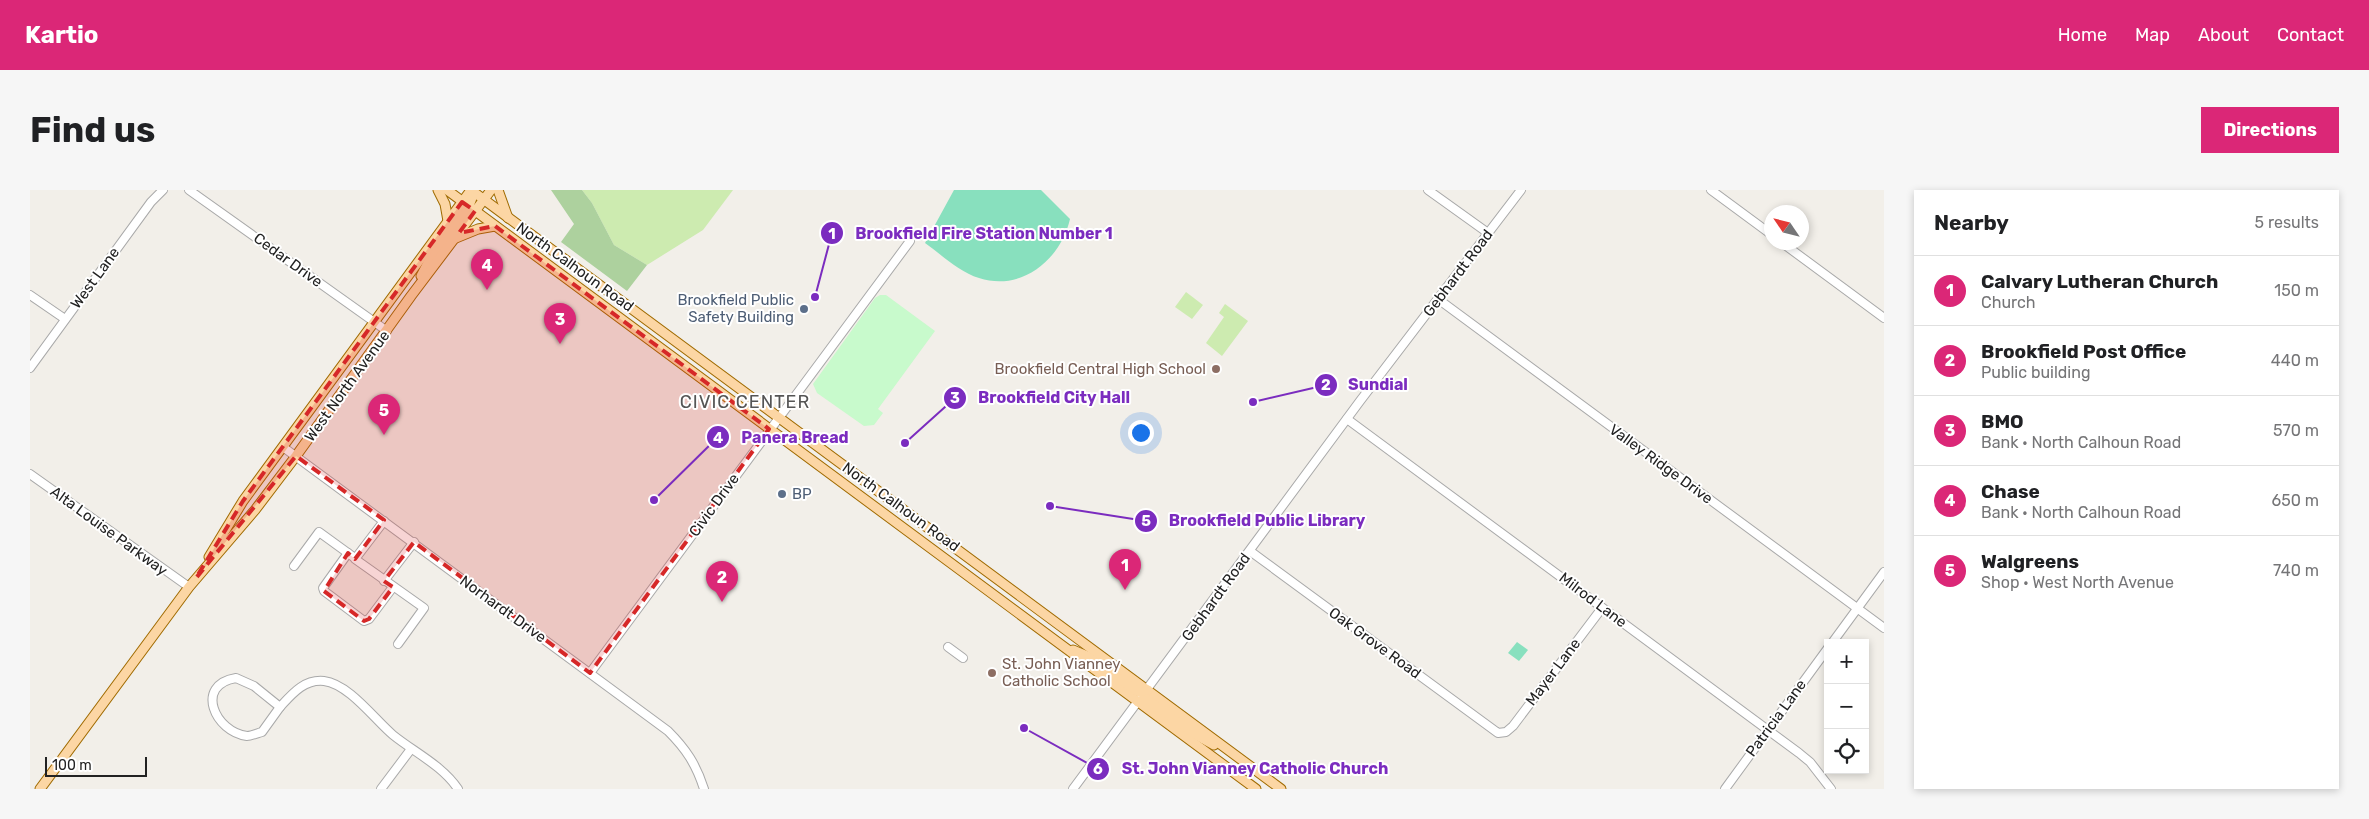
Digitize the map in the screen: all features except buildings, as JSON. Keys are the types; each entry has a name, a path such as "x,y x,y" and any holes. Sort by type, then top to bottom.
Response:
{"main road":[{"path":"438,190 445,204 448,221"},
{"name":"North Calhoun Road","path":"447,190 1256,789"},
{"name":"West North Avenue","path":"196,578 255,510 455,238 469,206 471,190"},
{"name":"North Calhoun Road","path":"471,190 1282,789"},
{"name":"West North Avenue","path":"40,789 189,588 243,501 448,221 469,206 484,200 491,190"},
{"path":"498,190 508,218"},
{"path":"411,296 431,257 469,206"},
{"path":"455,238 478,229 495,226"},
{"path":"1064,647 1087,656 1137,691 1142,693 1148,690"},
{"path":"1138,702 1147,699 1193,733 1241,758"}],"street":[{"name":"West Lane","path":"30,368 151,202 163,190"},
{"name":"Cedar Drive","path":"189,190 387,331"},
{"path":"1428,190 1488,233"},
{"name":"Gebhardt Road","path":"1073,789 1347,419 1521,190"},
{"path":"1711,190 1764,229"},
{"name":"Civic Drive","path":"590,673 778,416 910,241"},
{"path":"1792,250 1884,318"},
{"path":"30,295 65,319"},
{"name":"Valley Ridge Drive","path":"1438,299 1884,628"},
{"name":"Milrod Lane","path":"1347,419 1810,762 1831,789"},
{"name":"Norhardt Drive","path":"283,447 668,731 683,746 693,760 704,789"},
{"name":"Alta Louise Parkway","path":"30,474 189,588"},
{"path":"355,559 384,520"},
{"path":"294,566 319,532 384,581 401,590 424,608 398,644"},
{"path":"384,581 414,542"},
{"name":"Oak Grove Road","path":"1250,551 1493,730 1502,733"},
{"path":"348,553 323,588 324,591 364,621 369,619 393,587"},
{"path":"1835,639 1884,572"},
{"name":"Mayer Lane","path":"1502,733 1510,729 1518,720 1602,608"},
{"path":"948,647 963,658"},
{"name":"Patricia Lane","path":"1724,789 1824,653"},
{"path":"280,707 254,686 236,678 225,680 219,685 212,700 214,712 218,718 235,731 248,736 262,732 280,707 303,685 314,681 326,681 354,698 411,749 448,776 458,789"},
{"path":"381,789 411,749"}],"highlighted area":[{"path":"462,202 475,211 459,233 495,226 769,429 590,673 414,542 384,581 393,587 369,619 364,621 324,591 348,553 355,559 384,520 296,456 196,578 243,501"}],"green space":[{"path":"551,190 582,190 592,203 614,245 647,265 627,291 561,242 574,224"},
{"path":"582,190 733,190 703,230 647,265 614,245 592,203"},
{"path":"954,190 1041,190 1070,219 1058,247 1049,259 1037,269 1024,276 1010,280 995,281 979,278 958,267 925,243"},
{"path":"1186,292 1203,305 1192,319 1175,307"},
{"path":"880,295 886,295 935,331 878,409 883,413 874,425 864,426 817,393 813,384 875,298"},
{"path":"1225,304 1248,321 1222,356 1206,343 1224,317 1219,313"},
{"path":"1517,642 1528,650 1519,661 1508,653"}],"place":[{"name":"Chase","path":"487,290"},
{"name":"Brookfield Fire Station Number 1","path":"815,297"},
{"name":"Brookfield Public Safety Building","path":"804,309"},
{"name":"BMO","path":"560,344"},
{"name":"Brookfield Central High School","path":"1216,369"},
{"name":"Sundial","path":"1253,402"},
{"name":"Walgreens","path":"384,435"},
{"name":"Brookfield City Hall","path":"905,443"},
{"name":"BP","path":"782,494"},
{"name":"Panera Bread","path":"654,500"},
{"name":"Brookfield Public Library","path":"1050,506"},
{"name":"Calvary Lutheran Church","path":"1125,590"},
{"name":"Brookfield Post Office","path":"722,602"},
{"name":"St. John Vianney Catholic School","path":"992,673"},
{"name":"St. John Vianney Catholic Church","path":"1024,728"}],"district":[{"name":"CIVIC CENTER","path":"745,402"}]}
